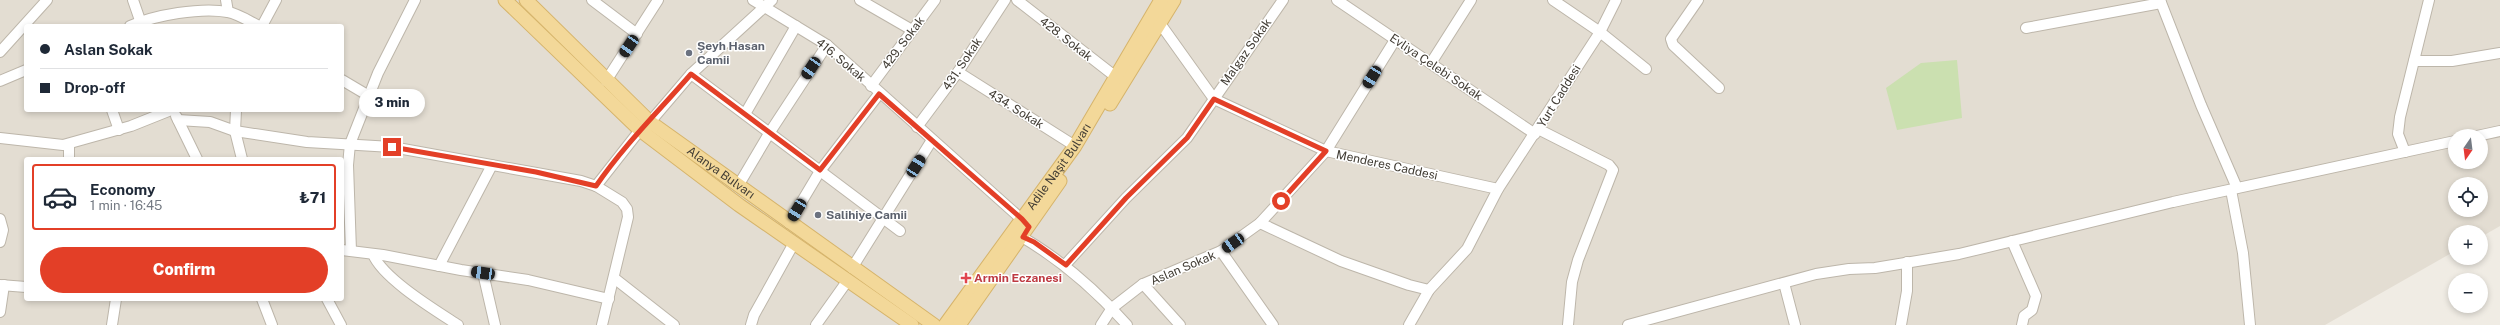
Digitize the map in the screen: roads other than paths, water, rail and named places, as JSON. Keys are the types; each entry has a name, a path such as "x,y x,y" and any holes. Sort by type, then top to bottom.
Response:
{"main road":[{"name":"Alanya Bulvarı","path":"526,0 606,81 645,126 738,186 934,325"},
{"name":"Adile Naşit Bulvarı","path":"945,325 1022,229 1116,94 1159,22 1174,0"},
{"name":"Alanya Bulvarı","path":"513,2 645,126 794,243 912,325"},
{"name":"Adile Naşit Bulvarı","path":"959,325 1075,146 1116,77 1156,2"}],"street":[{"path":"25,24 47,0"},
{"path":"133,0 142,24 208,10 228,12 255,24"},
{"path":"226,0 228,12"},
{"path":"263,24 276,0"},
{"path":"415,0 378,73 350,144 348,165 347,251 528,280 609,299"},
{"path":"592,0 636,34"},
{"path":"606,81 658,0"},
{"name":"416. Sokak","path":"753,0 768,3 796,26 826,45 879,94 917,126 1034,242 1066,265 1112,308 1127,325"},
{"path":"860,0 912,30"},
{"name":"429. Sokak","path":"871,86 935,0"},
{"name":"431. Sokak","path":"917,126 958,72 1005,0"},
{"name":"428. Sokak","path":"1017,0 1116,77"},
{"name":"Malgaz Sokak","path":"1066,265 1126,198 1187,138 1283,0"},
{"name":"Evliya Çelebi Sokak","path":"1337,0 1395,40 1537,132 1609,165 1613,170 1578,260 1572,282 1568,325"},
{"path":"1431,63 1470,0"},
{"path":"1553,0 1600,32 1646,69"},
{"name":"Yurt Caddesi","path":"1409,325 1429,290 1467,249 1498,189 1537,132 1600,32 1616,0"},
{"path":"1698,0 1671,39 1673,45 1719,88"},
{"path":"2404,152 2398,134 2429,0"},
{"path":"2026,28 2160,1 2234,189 2243,253 2250,325"},
{"path":"596,186 645,126 691,74 768,3"},
{"name":"Menderes Caddesi","path":"1159,22 1214,99 1326,151 1498,189"},
{"path":"0,52 24,25"},
{"path":"745,114 796,26"},
{"name":"Aslan Sokak","path":"1101,325 1112,308 1143,284 1221,251 1260,223 1326,151 1395,40"},
{"path":"738,186 770,132 826,45"},
{"path":"2414,61 2452,61 2500,53"},
{"path":"0,80 24,71"},
{"name":"434. Sokak","path":"958,72 1075,146"},
{"path":"691,74 900,231"},
{"path":"344,81 369,96"},
{"path":"789,223 820,170 879,94"},
{"path":"113,112 119,130"},
{"path":"0,138 63,145 119,130 166,112"},
{"path":"175,112 196,157"},
{"path":"236,112 235,130 242,157"},
{"path":"178,120 210,122 235,130 307,142 392,147 581,181 596,186 622,202 627,209 628,217 602,325"},
{"path":"2488,134 2500,131"},
{"path":"852,268 882,217 932,140"},
{"path":"1628,325 1652,322 1784,283 1849,268 1876,268 1959,254 2234,189 2448,143"},
{"path":"69,144 70,157"},
{"path":"439,266 492,165"},
{"path":"0,219 3,230 0,242"},
{"path":"1260,223 1341,261 1409,285 1429,290"},
{"path":"2012,241 2036,296 2032,310 2024,316 2022,325"},
{"path":"751,325 754,315 794,243"},
{"path":"1221,251 1273,325"},
{"path":"373,254 376,262 388,274 458,325"},
{"path":"1901,325 1907,291 1907,262"},
{"path":"483,273 495,325"},
{"path":"614,278 674,325"},
{"path":"816,325 848,280"},
{"path":"1784,283 1795,325"},
{"path":"1143,284 1180,325"},
{"path":"0,312 2,285 24,287"},
{"path":"112,325 116,301"},
{"path":"263,301 272,325"},
{"path":"328,301 341,325"}],"place":[{"name":"Şeyh Hasan Camii","path":"689,53"},
{"name":"Salihiye Camii","path":"818,215"},
{"name":"Armin Eczanesi","path":"966,278"}]}
